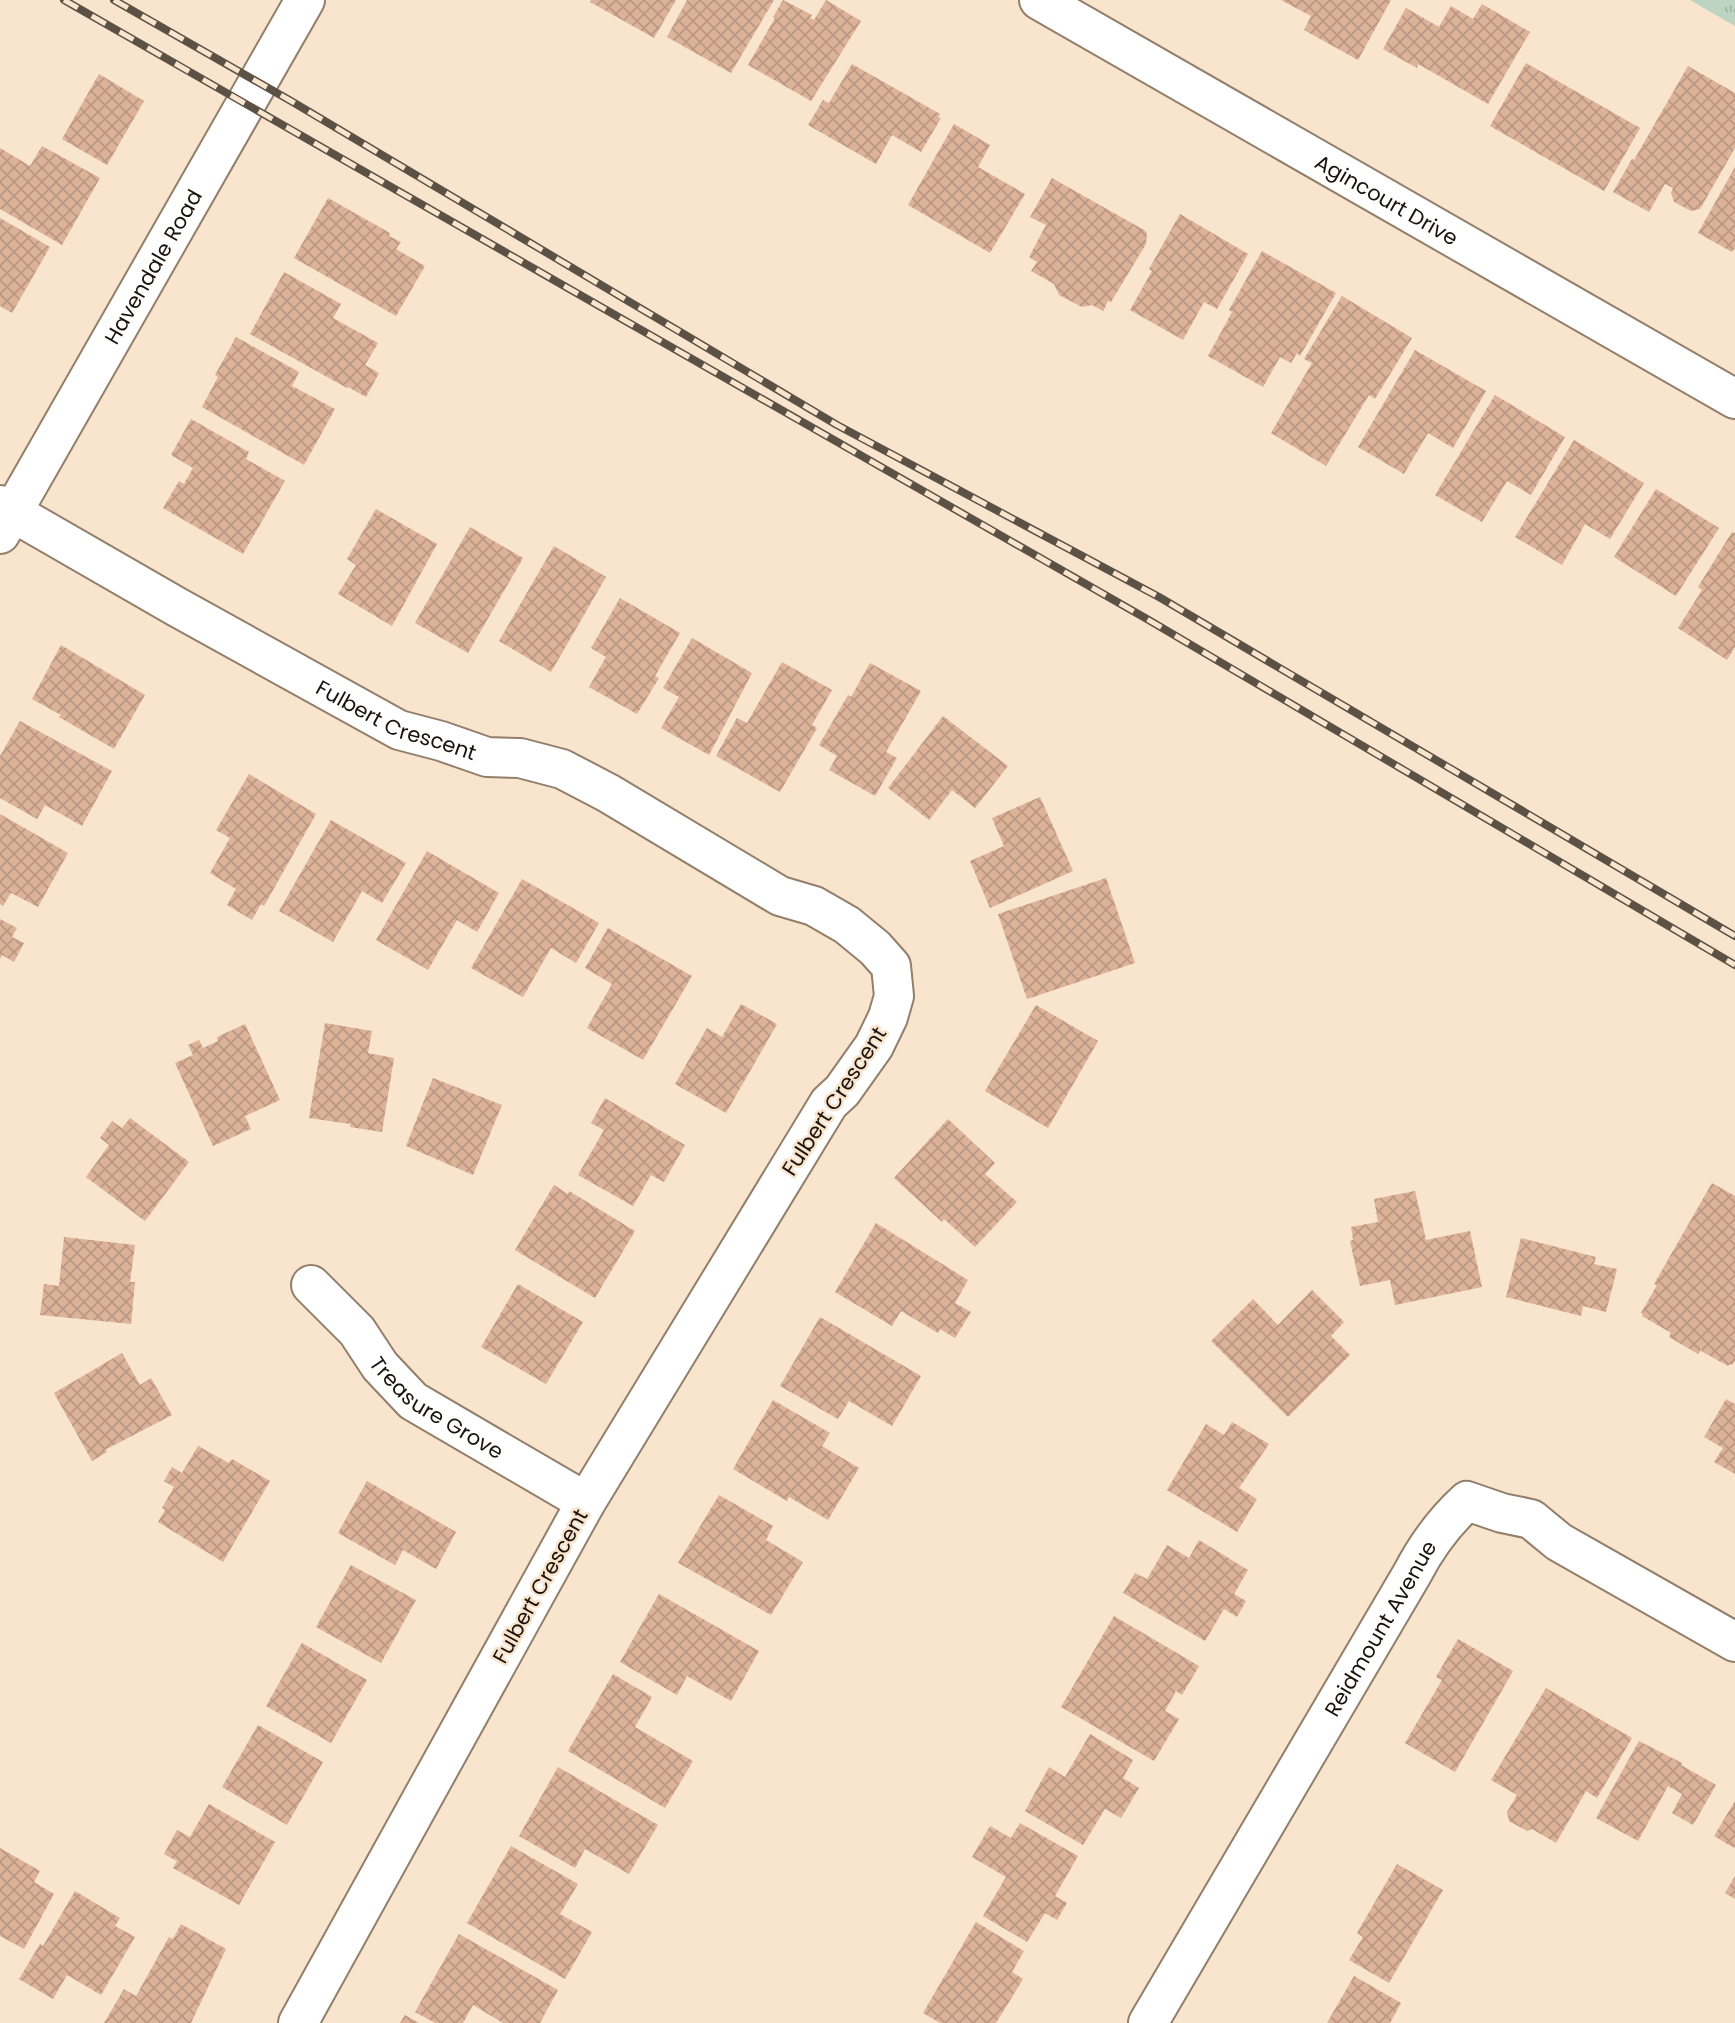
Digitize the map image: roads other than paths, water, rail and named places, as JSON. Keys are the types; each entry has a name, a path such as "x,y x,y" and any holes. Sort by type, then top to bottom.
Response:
{"street":[{"name":"Havendale Road","path":"4,517 305,0"},
{"name":"Agincourt Drive","path":"1039,0 1735,399"},
{"name":"Fulbert Crescent","path":"4,517 399,730 487,757 520,758 562,769 608,793 780,896 814,906 847,925 876,948 891,966 894,996 888,1017 874,1046 842,1091 829,1102 586,1503 298,2023"},
{"name":"Treasure Grove","path":"311,1285 357,1331 380,1366 413,1401 586,1503"},
{"name":"Reidmount Avenue","path":"1147,2023 1427,1545 1445,1521 1467,1501 1531,1519 1559,1542 1735,1642"}],"railway":[{"path":"64,0 1147,619 1735,965"},
{"path":"114,0 291,101 837,425 1159,597 1735,936"}]}
